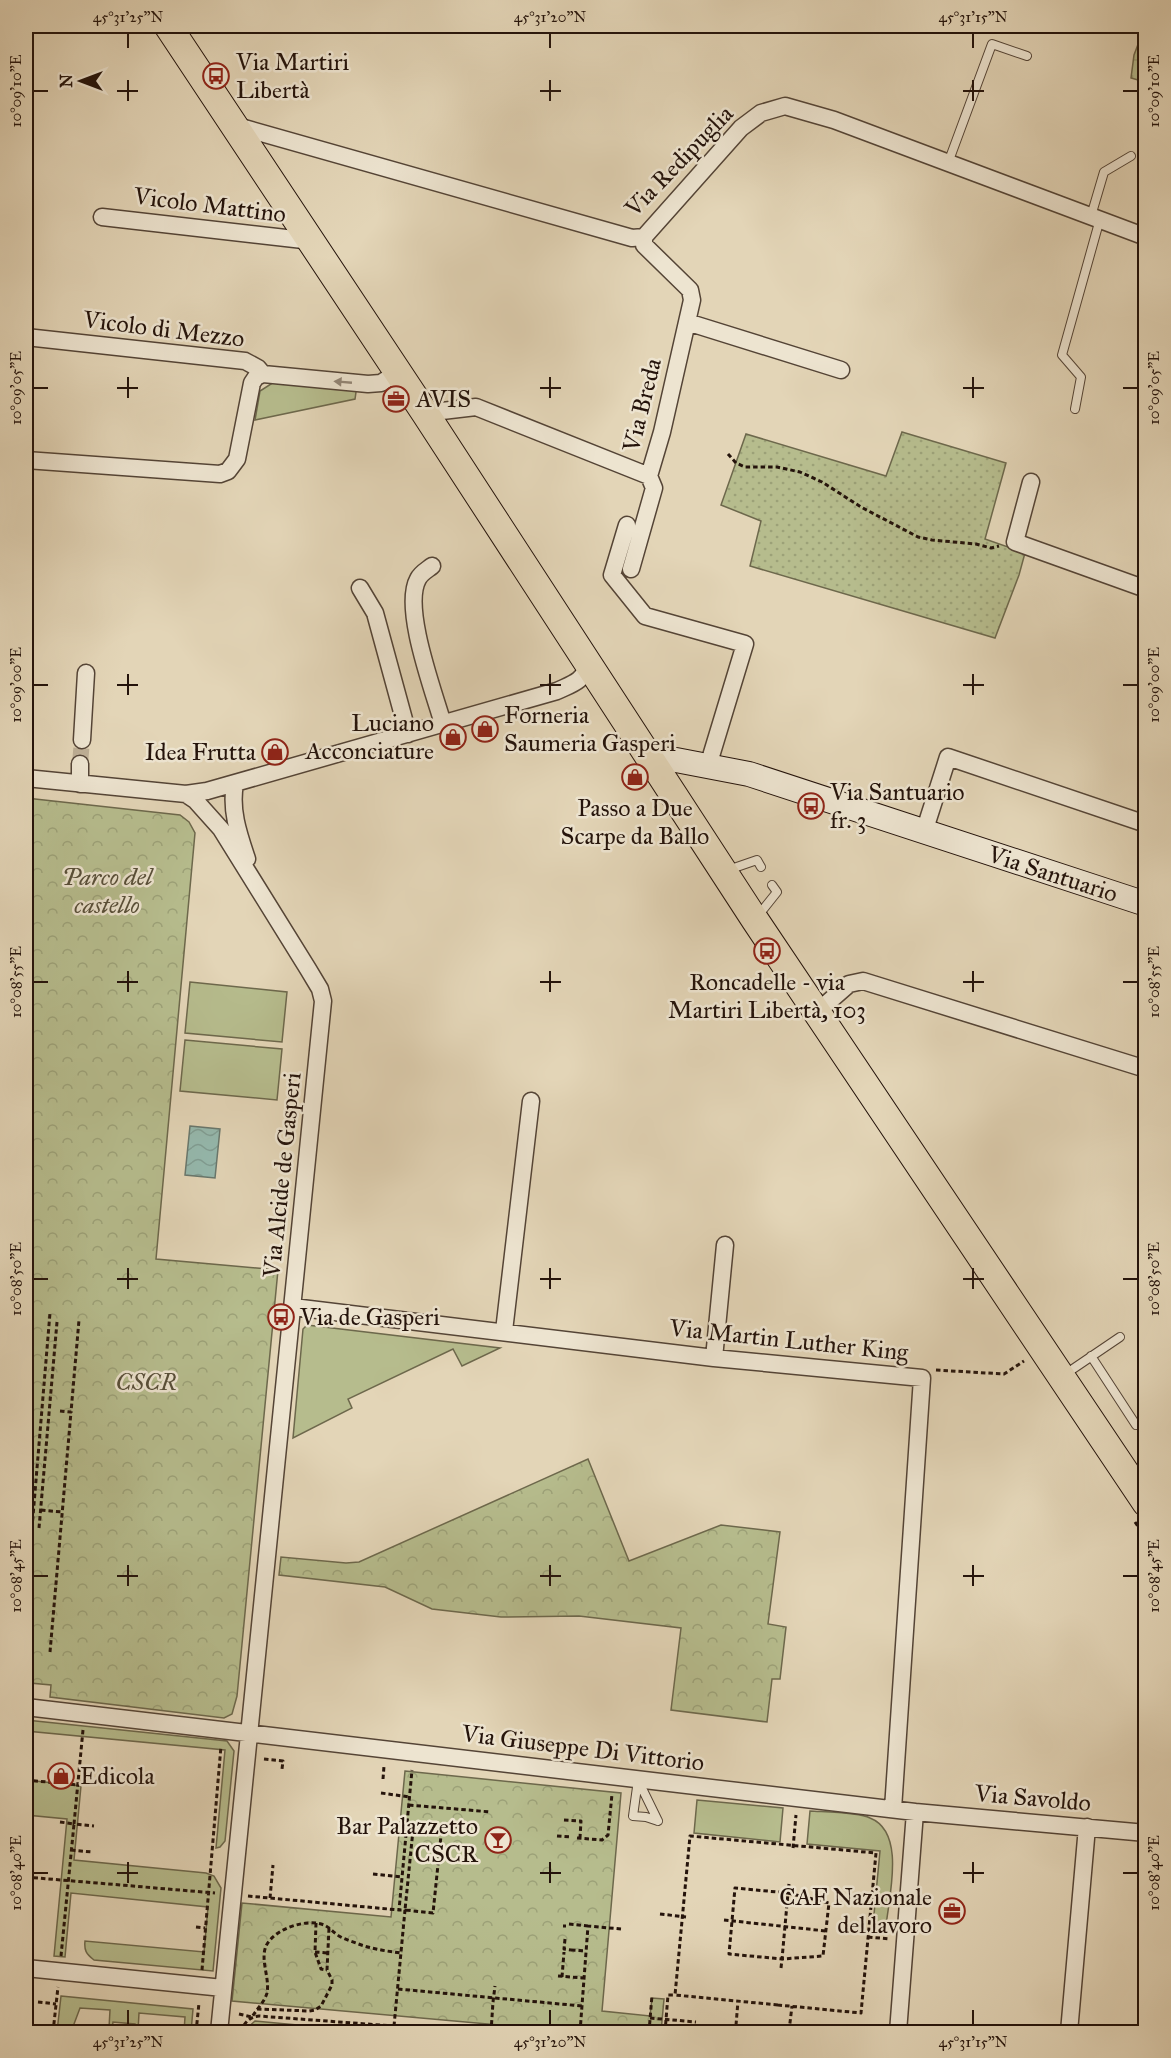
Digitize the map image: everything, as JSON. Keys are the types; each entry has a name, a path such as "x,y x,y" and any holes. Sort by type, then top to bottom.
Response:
{"main road":[{"path":"168,26 237,126 755,920 1146,1503"}],"street":[{"name":"Via Redipuglia","path":"237,126 632,237 644,237 741,128 761,113 785,106 834,120 1146,237"},
{"name":"Vicolo Mattino","path":"102,217 312,241"},
{"name":"Via Breda","path":"425,413 476,407 650,476 692,300 690,290 644,245 644,237"},
{"path":"687,322 841,370"},
{"name":"Vicolo di Mezzo","path":"26,338 245,361 258,368 263,374 368,384 381,383 398,372"},
{"path":"26,460 220,474 228,471 237,459 252,383 256,377 263,374"},
{"path":"632,569 654,488 650,476"},
{"path":"1031,482 1015,542 1146,589"},
{"path":"627,525 612,575 645,616 745,644 708,766"},
{"path":"432,566 418,578 415,589 416,628 443,724"},
{"path":"360,588 375,613 408,734"},
{"path":"26,778 186,794 207,791 557,691 576,682 584,675 589,664"},
{"path":"82,740 86,673"},
{"path":"924,832 948,757 1146,824"},
{"name":"Via Santuario","path":"650,759 676,760 749,774 1146,904"},
{"path":"80,784 81,764"},
{"name":"Via Alcide de Gasperi","path":"235,784 235,818"},
{"name":"Via Alcide de Gasperi","path":"207,791 223,796 235,818 259,890"},
{"name":"Via Alcide de Gasperi","path":"186,794 195,800 221,829 320,989 323,1001 219,2032"},
{"path":"817,1012 849,984 863,981 1146,1069"},
{"path":"504,1331 531,1101"},
{"path":"714,1358 725,1245"},
{"name":"Via Martin Luther King","path":"293,1307 714,1358 922,1378 892,1809"},
{"name":"Via Giuseppe Di Vittorio","path":"26,1707 915,1812"},
{"path":"898,2032 907,1941 915,1812"},
{"name":"Via Savoldo","path":"915,1812 1146,1833"},
{"path":"1069,2032 1087,1827"},
{"path":"26,1968 224,1988"}],"lane":[{"path":"948,163 992,44 1027,56"},
{"path":"1075,409 1082,376 1062,355 1104,172 1131,156"},
{"path":"723,871 757,860 761,867"},
{"path":"755,920 777,892 772,885"},
{"path":"1061,1377 1120,1337"},
{"path":"1091,1356 1136,1425"},
{"path":"638,1780 658,1821 633,1816 638,1780"}],"path":[{"path":"728,454 736,463 745,466 777,467 800,472 822,482 861,507 918,537 991,548 1015,542"},
{"path":"32,1528 44,1361 50,1313"},
{"path":"50,1652 79,1320"},
{"path":"39,1528 57,1322"},
{"path":"922,1378 933,1369 1004,1374 1026,1360"},
{"path":"60,1411 71,1412"},
{"path":"33,1462 38,1462"},
{"path":"41,1510 62,1512"},
{"path":"26,1877 69,1881 84,1713"},
{"path":"196,2032 223,1729"},
{"path":"414,1752 399,1910 433,1913 442,1826"},
{"path":"564,1820 581,1821 578,1838 602,1840 608,1835 613,1777"},
{"path":"26,1780 78,1785"},
{"path":"381,1793 410,1797"},
{"path":"793,1847 798,1798"},
{"path":"409,1804 491,1812"},
{"path":"60,1822 94,1826"},
{"path":"394,2026 413,1830 422,1824 462,1827"},
{"path":"557,1836 571,1837"},
{"path":"665,2032 668,1995 861,2013 865,1941 876,1853 690,1836 675,1995"},
{"path":"71,1850 92,1852"},
{"path":"270,1898 273,1865"},
{"path":"374,1874 402,1877"},
{"path":"782,1968 789,1884"},
{"path":"735,1888 789,1893 829,1903 824,1956 782,1959 729,1954 732,1921 735,1888"},
{"path":"660,1914 684,1917"},
{"path":"724,1920 832,1930"},
{"path":"241,2032 267,1993 266,1947 275,1935 286,1929 316,1923 329,1928 339,1936 371,1948 402,1953"},
{"path":"316,1923 315,1952 321,1969 327,1970"},
{"path":"566,1926 621,1929"},
{"path":"580,2032 588,1926"},
{"path":"196,1927 205,1928"},
{"path":"257,2009 315,2010 321,2006 332,1985 327,1970 329,1928"},
{"path":"825,1937 831,1938"},
{"path":"565,1939 564,1949 586,1951"},
{"path":"315,1952 328,1953"},
{"path":"564,1952 560,1976 584,1978"},
{"path":"491,2032 495,1986"},
{"path":"398,1989 582,2006"},
{"path":"649,2032 652,1995"},
{"path":"736,2025 738,2001"},
{"path":"38,2002 56,2004"},
{"path":"789,2031 792,2006"},
{"path":"252,2016 474,2032"},
{"path":"650,2018 696,2022"},
{"path":"26,2028 53,2031"}],"green space":[{"path":"1145,26 1145,82 1131,78 1134,55"},
{"path":"274,382 350,388 356,392 355,399 255,420 260,391"},
{"path":"902,432 1006,463 985,539 1025,553 995,638 750,566 761,521 721,505 746,434 886,476"},
{"name":"CSCR","path":"26,798 180,815 189,822 195,833 156,1259 278,1270 237,1696 232,1714 224,1718 50,1697 51,1685 30,1683 31,1671 26,1670"},
{"path":"190,982 287,992 282,1042 185,1033"},
{"path":"185,1040 282,1049 277,1100 180,1091"},
{"path":"307,1325 500,1348 462,1366 453,1349 348,1399 352,1408 293,1438 303,1329"},
{"path":"588,1459 629,1561 721,1525 780,1532 768,1624 786,1627 780,1679 772,1679 767,1722 671,1710 681,1628 579,1616 501,1617 432,1609 385,1587 279,1575 281,1557 346,1563 359,1562"},
{"path":"26,1720 227,1741 234,1751 225,1841 216,1848 225,1750 26,1731"},
{"path":"405,1771 621,1793 602,2011 650,2016 652,1998 664,1999 661,2032 576,2032 232,2001 242,1903 391,1917"},
{"path":"26,1780 81,1786 74,1860 206,1873 214,1876 221,1888 213,1971 94,1960 87,1954 85,1947 85,1941 204,1952 208,1907 71,1893 65,1957 54,1956 67,1819 26,1815"},
{"path":"697,1800 783,1808 780,1842 694,1833"},
{"path":"810,1811 858,1815 870,1818 881,1825 892,1850 893,1866 886,1926 873,1925 880,1851 807,1844"},
{"path":"61,1996 193,2009 191,2032 184,2032 185,2017 139,2013 138,2031 135,2031 135,2024 113,2022 112,2029 109,2028 110,2010 80,2008 71,2032 57,2032"},
{"path":"255,2021 372,2032 245,2032"}],"water":[{"path":"190,1126 220,1129 215,1178 185,1175"}],"tunnel":[{"path":"80,764 82,740"}],"place":[{"name":"Via Martiri Libertà","path":"216,76"},
{"name":"AVIS","path":"396,399"},
{"name":"Forneria Saumeria Gasperi","path":"485,729"},
{"name":"Luciano Acconciature","path":"453,737"},
{"name":"Idea Frutta","path":"275,752"},
{"name":"Passo a Due Scarpe da Ballo","path":"635,777"},
{"name":"Via Santuario fr. 3","path":"811,806"},
{"name":"Roncadelle - via Martiri Libertà, 103","path":"767,951"},
{"name":"Via de Gasperi","path":"281,1317"},
{"name":"Edicola","path":"61,1776"},
{"name":"Bar Palazzetto CSCR","path":"498,1840"},
{"name":"CAF Nazionale del lavoro","path":"952,1911"}],"park label":[{"name":"Parco del castello","path":"107,891"}]}
